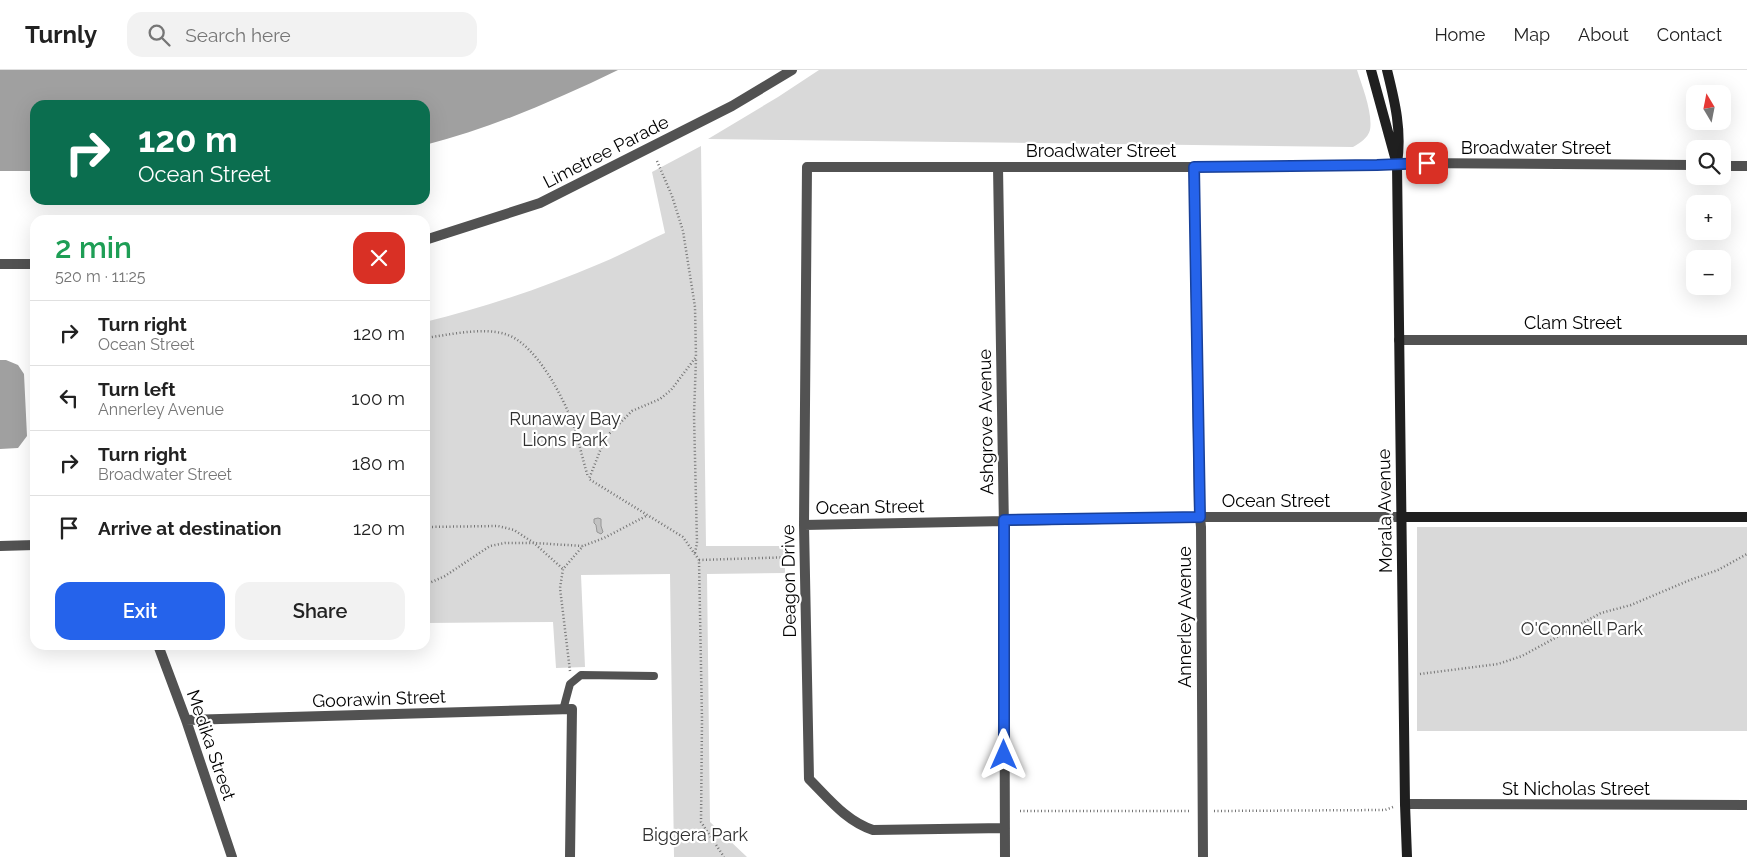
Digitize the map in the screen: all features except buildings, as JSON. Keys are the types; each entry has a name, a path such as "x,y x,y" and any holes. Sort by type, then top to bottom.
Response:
{"main road":[{"name":"Morala Avenue","path":"1371,70 1397,164"},
{"name":"Morala Avenue","path":"1387,70 1399,125 1400,139 1397,164 1406,857"},
{"name":"Ocean Street","path":"1402,516 1747,517"}],"street":[{"name":"Limetree Parade","path":"430,238 540,203 732,106 792,70"},
{"name":"Broadwater Street","path":"807,167 1194,167 1397,164 1686,165"},
{"path":"1731,166 1747,166"},
{"name":"Deagon Drive","path":"807,167 804,525 809,779 845,815 856,823 874,830 1005,828"},
{"name":"Ashgrove Avenue","path":"998,167 1004,520 1005,857"},
{"name":"Annerley Avenue","path":"1194,167 1201,527 1203,857"},
{"path":"0,264 30,264"},
{"name":"Clam Street","path":"1400,340 1747,340"},
{"name":"Ocean Street","path":"804,525 1200,517 1402,516"},
{"path":"0,546 30,545"},
{"name":"Medika Street","path":"160,650 186,720 232,857"},
{"path":"567,709 570,857"},
{"name":"Goorawin Street","path":"186,720 567,709"},
{"name":"St Nicholas Street","path":"1405,804 1747,805"}],"lane":[{"path":"567,709 570,684 581,675 654,676"}],"path":[{"path":"657,161 672,196 683,231 695,307 694,416 697,543 695,555"},
{"path":"430,337 490,332 504,334 517,340 540,363 560,395 574,426 589,479 683,537 699,560 702,720 701,822 724,857"},
{"path":"589,479 605,438 632,411 660,399 671,390 696,357"},
{"path":"430,583 445,576 490,546 505,543 534,543 583,546 604,538 648,515"},
{"path":"430,527 498,526 514,530 534,543 563,569"},
{"path":"573,682 568,664 560,588 563,569 583,546"},
{"path":"1420,674 1498,664 1522,656 1601,613 1631,605 1718,570 1747,554"},
{"path":"699,560 805,557"}],"green space":[{"path":"819,70 1357,70 1369,108 1371,123 1366,138 1353,147 708,139"},
{"name":"Runaway Bay Lions Park","path":"701,146 706,546 785,546 785,573 707,574 710,822 747,857 674,857 670,574 581,575 585,667 556,668 553,622 430,623 430,321 470,310 557,281 665,233 652,172"},
{"name":"O'Connell Park","path":"1417,527 1747,527 1747,731 1417,731"}],"shaded area":[{"path":"0,70 618,70 499,122 430,144 430,100 30,100 30,171 0,171"},
{"path":"0,360 6,360 18,365 24,374 27,436 18,448 0,449"}],"route":[{"path":"1004,755 1004,520 1200,517 1194,167 1427,163"}],"park label":[{"name":"Biggera Park","path":"695,835"}]}
